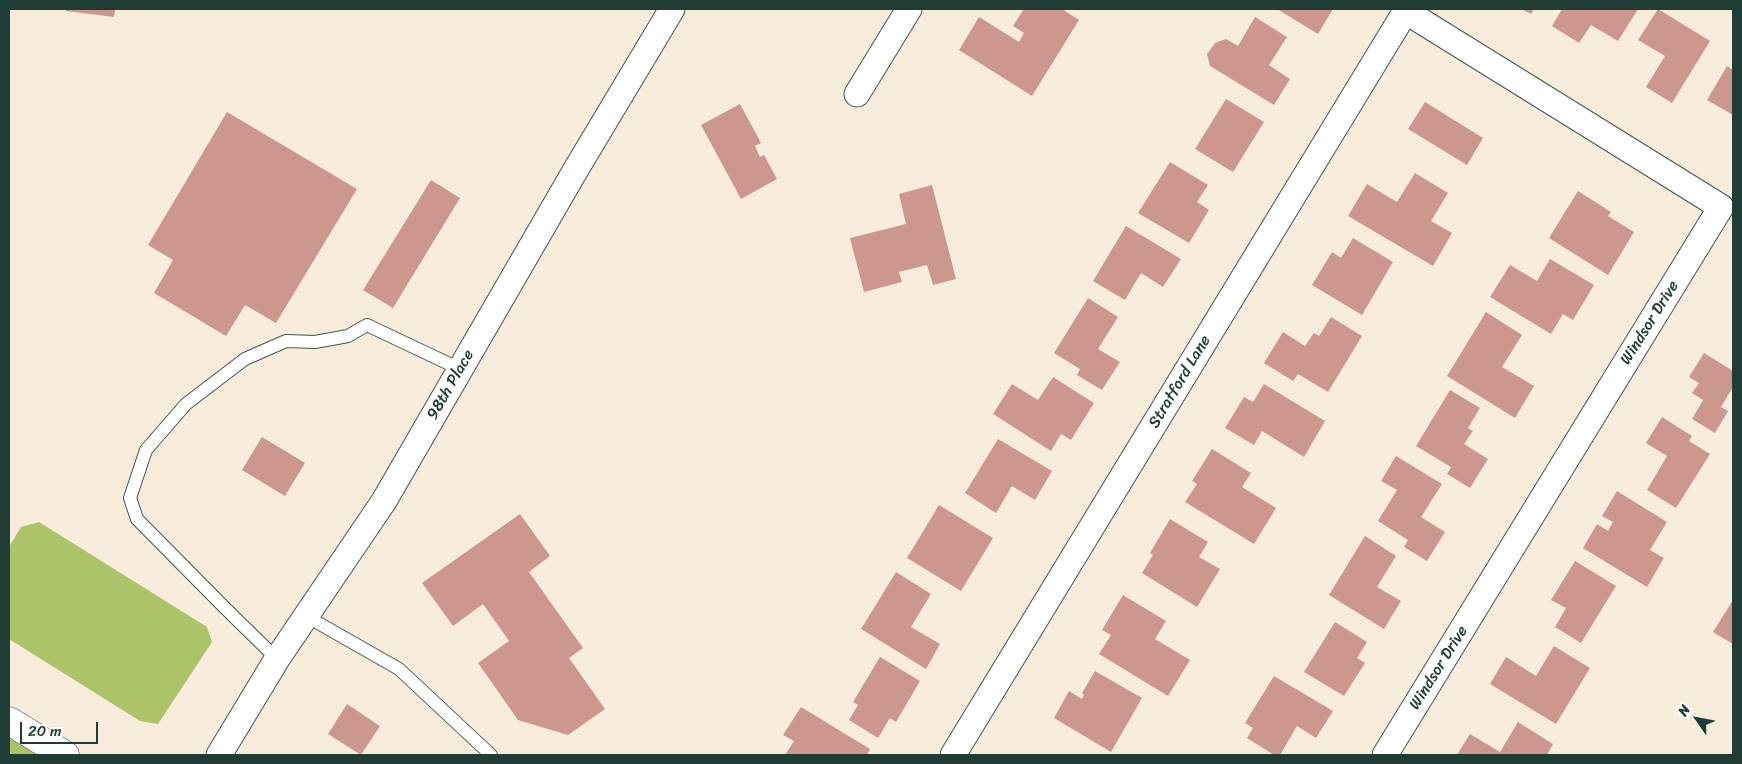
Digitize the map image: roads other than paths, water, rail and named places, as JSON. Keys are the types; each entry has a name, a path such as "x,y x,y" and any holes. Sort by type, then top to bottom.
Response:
{"street":[{"name":"98th Place","path":"219,755 277,659 384,501 672,9"},
{"path":"857,94 908,9"},
{"name":"Stratford Lane","path":"953,755 1406,10"},
{"name":"Windsor Drive","path":"1385,755 1721,207 1406,10"},
{"path":"9,721 65,755"}],"lane":[{"path":"277,659 137,519 130,498 146,450 186,404 245,359 286,341 315,342 348,336 368,325 460,369"},
{"path":"306,616 399,669 491,755"}]}
